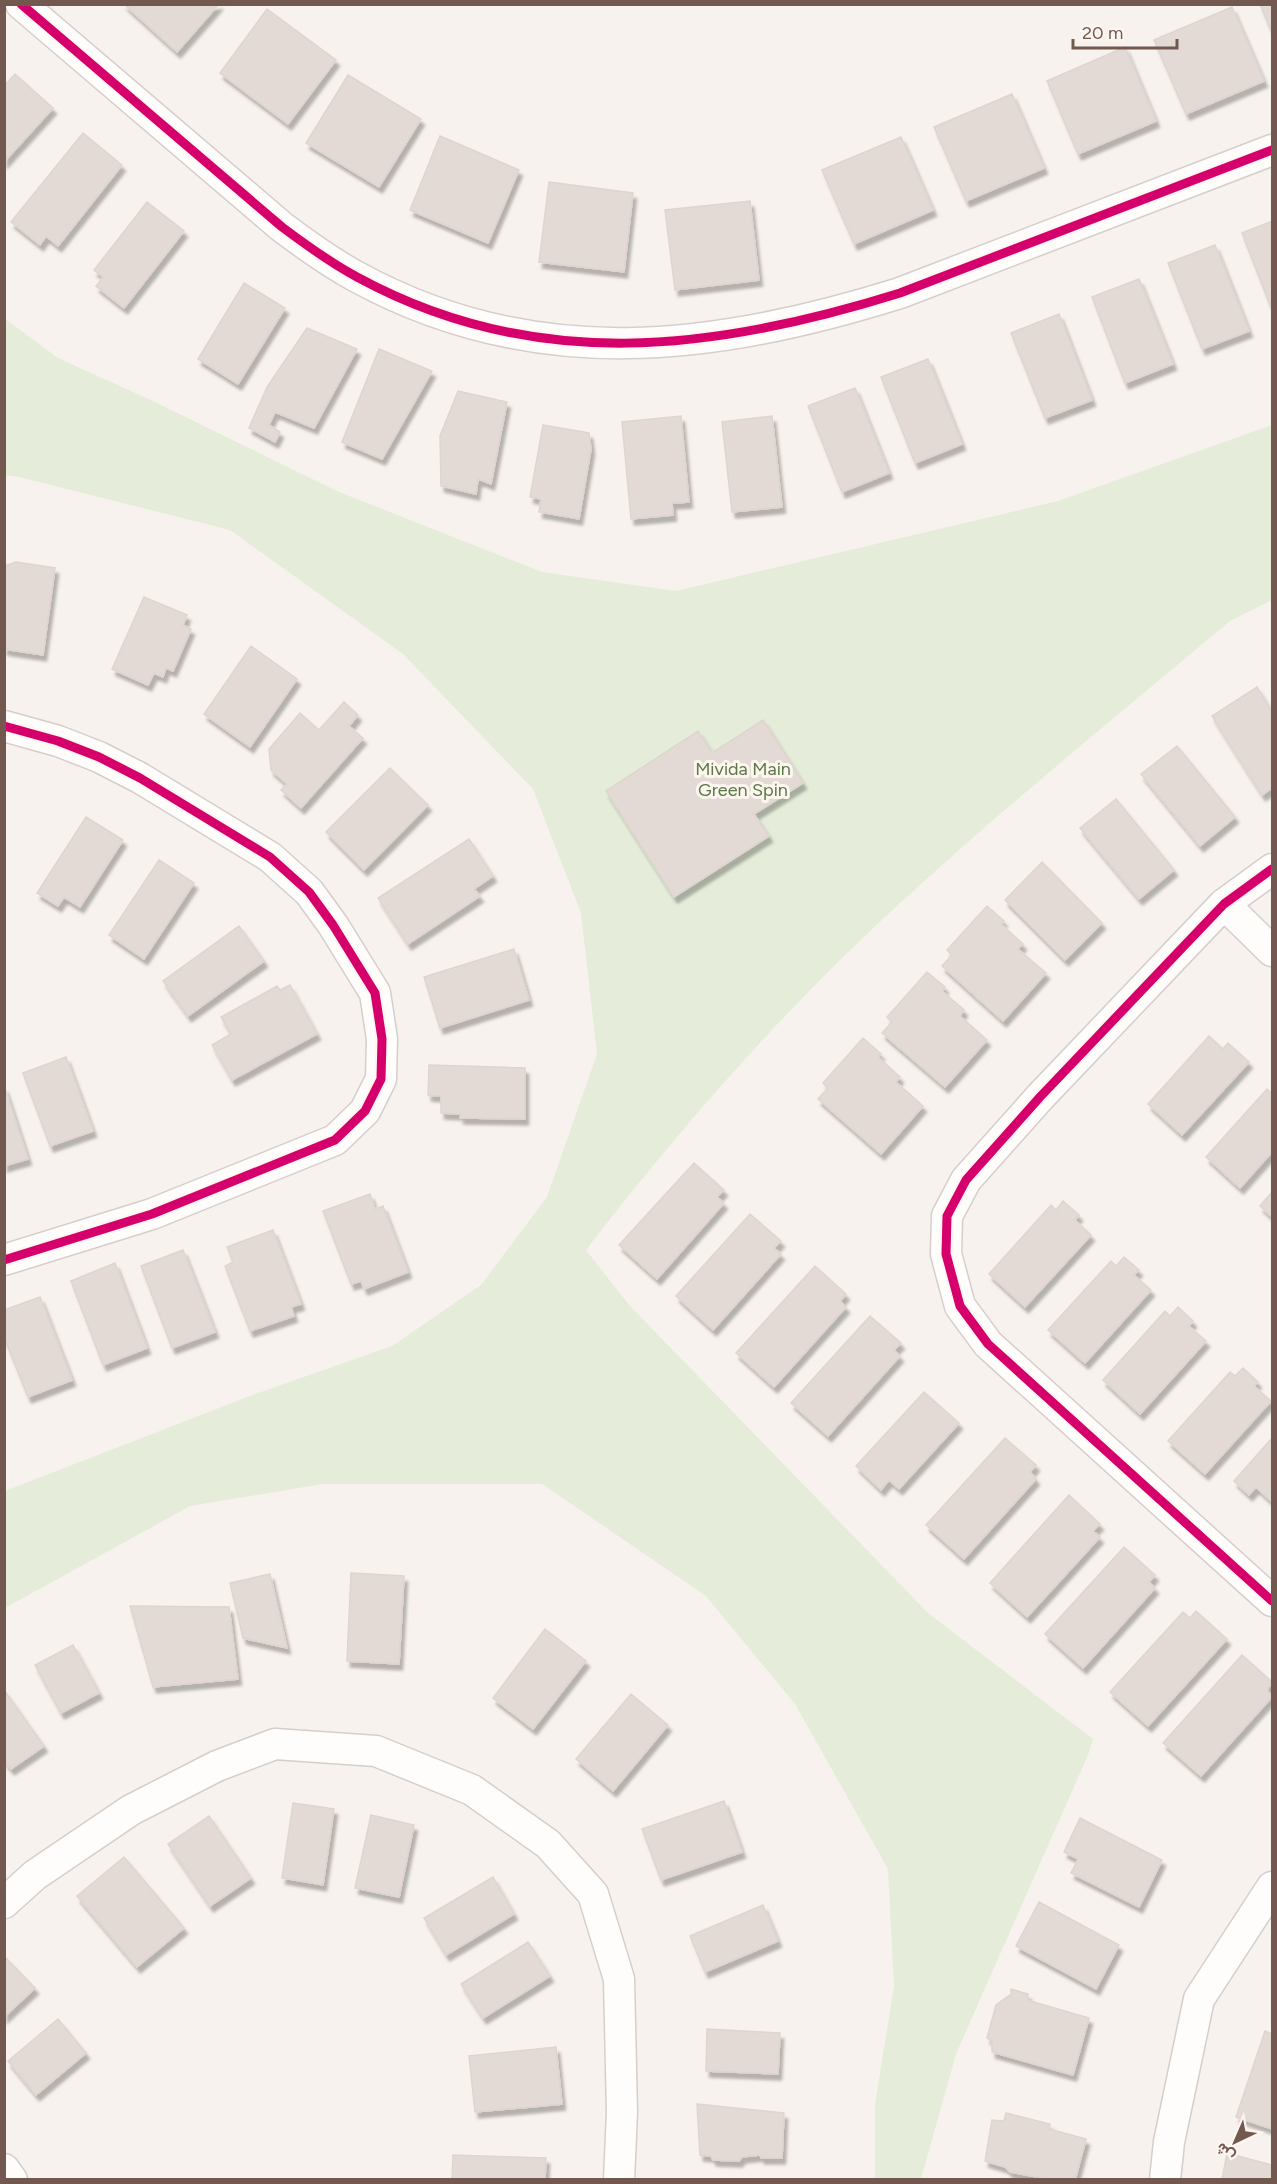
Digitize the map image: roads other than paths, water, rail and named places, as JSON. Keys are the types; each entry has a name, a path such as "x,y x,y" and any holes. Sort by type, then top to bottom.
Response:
{"street":[{"path":"21,4 282,227 318,254 387,292 440,314 487,328 535,338 584,343 633,344 681,340 737,334 847,310 900,293 1272,150"},
{"path":"4,726 58,741 99,757 140,778 270,857 309,892 365,976 375,993 382,1039 381,1079 365,1111 335,1140 153,1214 4,1260"},
{"path":"1272,869 1224,904 1040,1097 966,1180 947,1216 946,1254 960,1306 988,1344 1272,1601"},
{"path":"1224,904 1272,951"},
{"path":"4,1903 35,1875 131,1809 217,1766 275,1744 375,1751 472,1790 548,1844 593,1894 619,1979 622,2112 619,2180"},
{"path":"1165,2180 1169,2142 1199,1999 1272,1887"},
{"path":"4,2169 12,2180"}],"park label":[{"name":"Mivida Main Green Spin","path":"743,779"}]}
